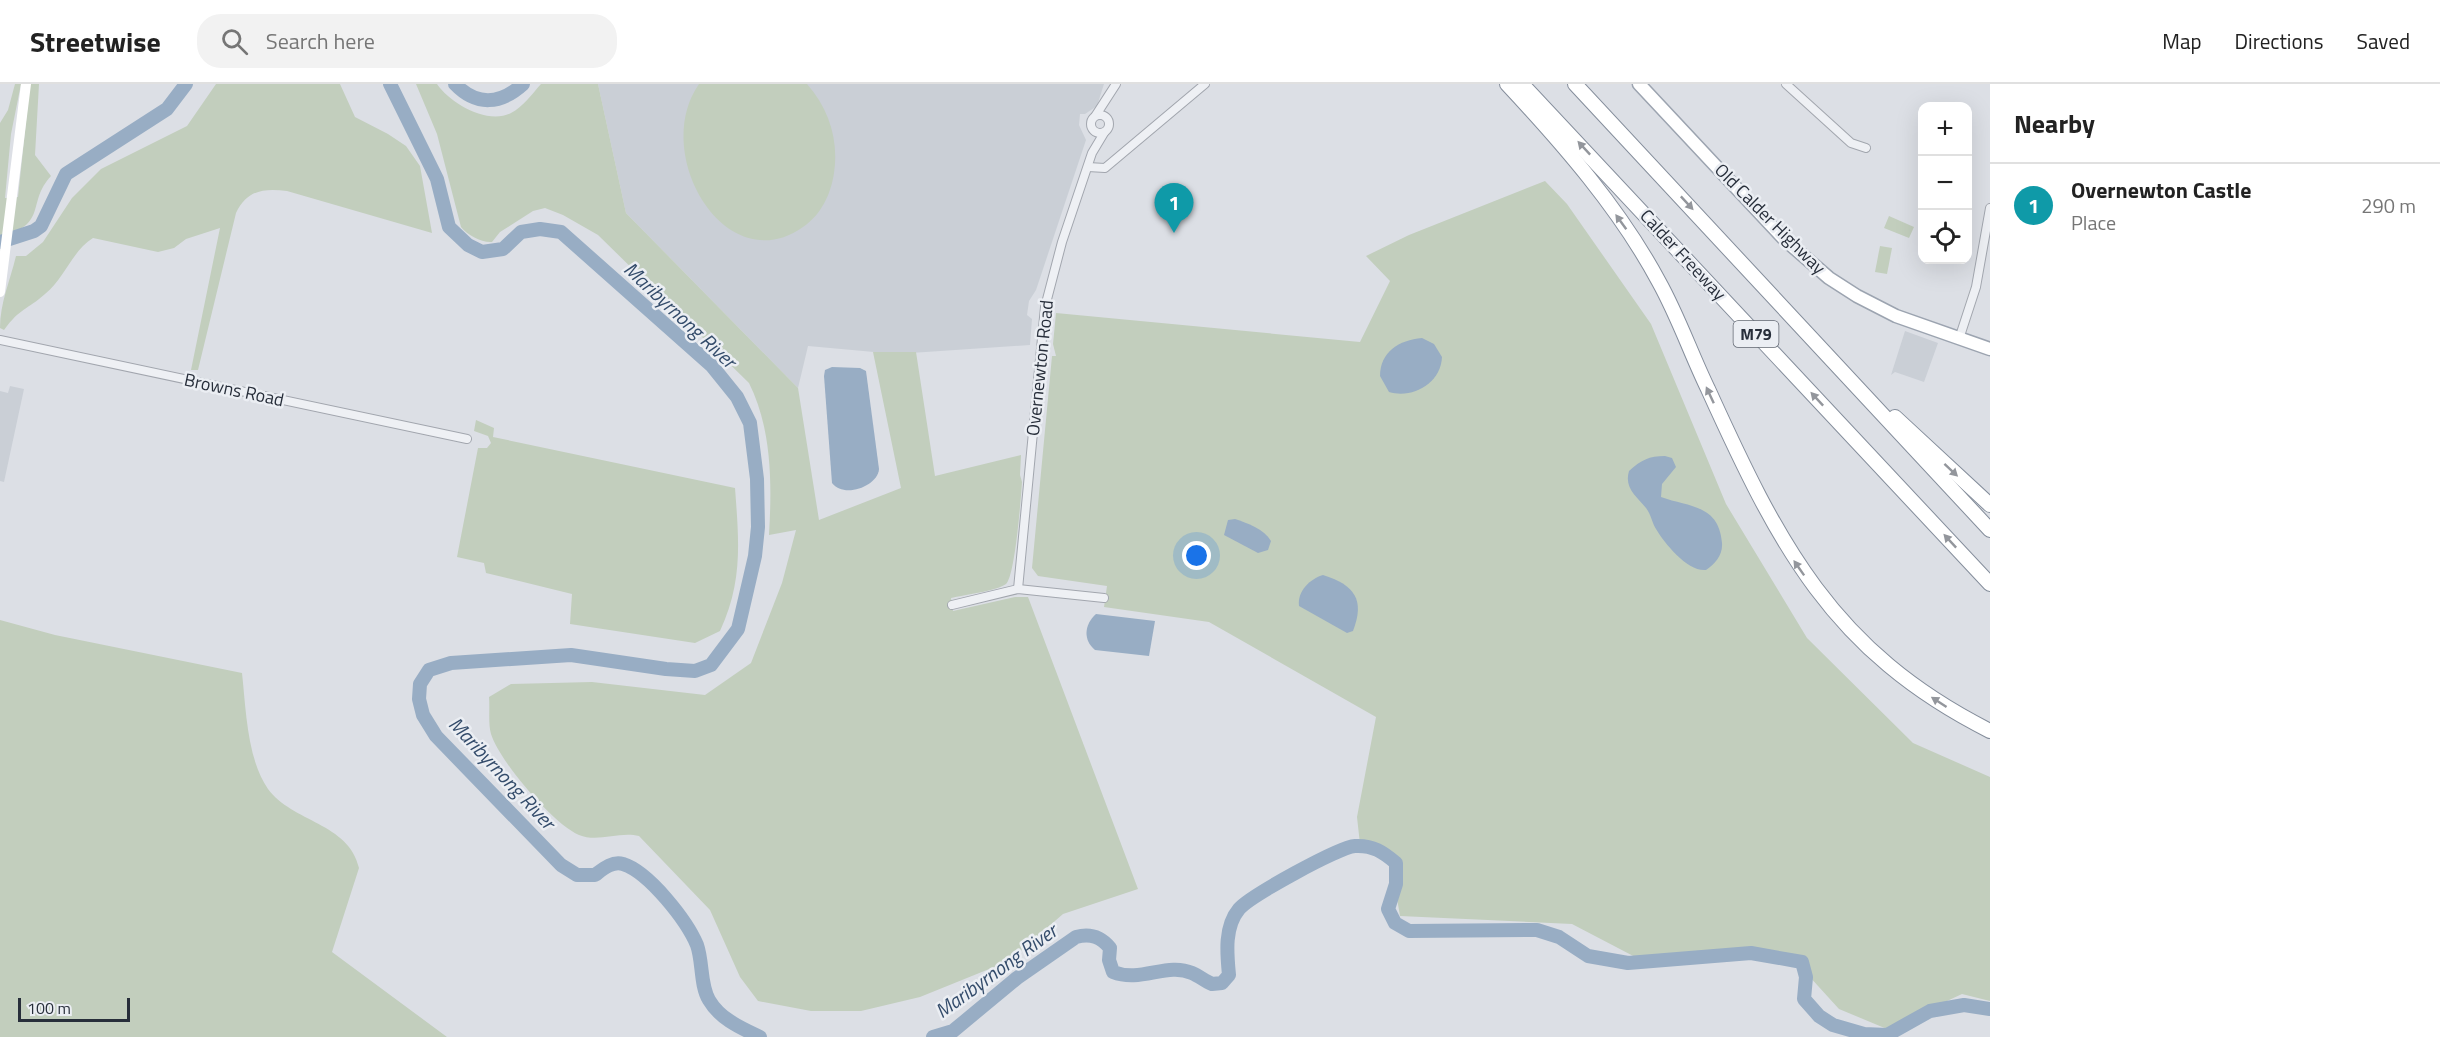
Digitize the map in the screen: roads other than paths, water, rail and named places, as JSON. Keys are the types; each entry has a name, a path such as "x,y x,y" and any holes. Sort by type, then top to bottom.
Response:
{"highway":[{"path":"1507,84 1574,162 1644,256 1673,310 1758,496 1804,575 1840,619 1892,668 1936,700 1990,730"},
{"name":"Calder Freeway","path":"1522,84 1990,584"},
{"name":"M79","path":"1575,84 1990,530"},
{"path":"1774,297 1990,506"}],"main road":[{"name":"Old Calder Highway","path":"1639,84 1785,239 1823,273 1882,309 1990,349"}],"street":[{"path":"0,292 26,84"},
{"path":"1112,93 1108,128 1099,134 1092,130 1090,123 1116,84"},
{"path":"1090,160 1102,169 1205,84"},
{"path":"1786,84 1851,143 1866,148"},
{"path":"1095,116 1102,115 1108,120"},
{"name":"Overnewton Road","path":"1090,160 1092,130"},
{"name":"Overnewton Road","path":"1018,589 1044,307 1062,242 1090,160 1104,132"},
{"path":"1959,339 1976,287 1990,208"},
{"name":"Browns Road","path":"0,340 467,439"},
{"path":"952,605 1018,589 1104,598"}],"water":[{"path":"1422,338 1434,344 1442,357 1437,374 1424,387 1416,391 1398,394 1389,392 1380,376 1383,360 1392,349 1406,341"},
{"path":"832,367 860,368 866,371 879,469 873,481 852,490 837,488 832,483 824,376 825,370"},
{"path":"1665,456 1672,458 1676,467 1662,484 1661,497 1700,509 1715,521 1720,530 1722,543 1720,555 1706,570 1692,567 1671,549 1656,529 1648,510 1635,496 1628,482 1629,471 1641,461"},
{"path":"1235,519 1264,533 1271,541 1268,550 1258,553 1224,535 1228,520"},
{"path":"1323,575 1343,584 1354,595 1358,611 1353,631 1347,633 1299,606 1300,595 1305,586 1313,579"},
{"path":"1096,614 1155,621 1149,656 1095,650 1088,642 1086,632"}],"waterway":[{"name":"Maribyrnong River","path":"0,242 34,231 41,226 66,174 167,109 186,84"},
{"name":"Maribyrnong River","path":"390,84 437,179 449,227 468,245 482,252 503,249 521,232 540,229 561,232 712,366 737,397 750,423 757,479 758,527 755,556 738,629 711,665 695,671 666,669 571,655 451,663 429,670 420,684 419,699 423,715 436,736 561,865 577,875 595,875 604,868 619,863 633,869 655,887 685,923 697,945 704,987 709,1000 719,1013 760,1037"},
{"name":"Maribyrnong River","path":"455,84 472,97 489,100 506,96 523,84"},
{"name":"Maribyrnong River","path":"933,1037 953,1031 1017,978 1076,937 1086,935 1103,941 1110,948 1109,960 1113,972 1134,975 1183,970 1212,984 1222,983 1229,975 1227,950 1229,932 1239,909 1295,873 1332,854 1355,846 1377,850 1396,863 1396,884 1388,909 1395,923 1409,931 1537,930 1559,937 1588,956 1628,963 1751,953 1802,962 1806,977 1804,999 1819,1016 1833,1025 1864,1034 1887,1035 1930,1011 1964,1005 1990,1009"}],"place":[{"name":"Overnewton Castle","path":"1174,233"}]}
